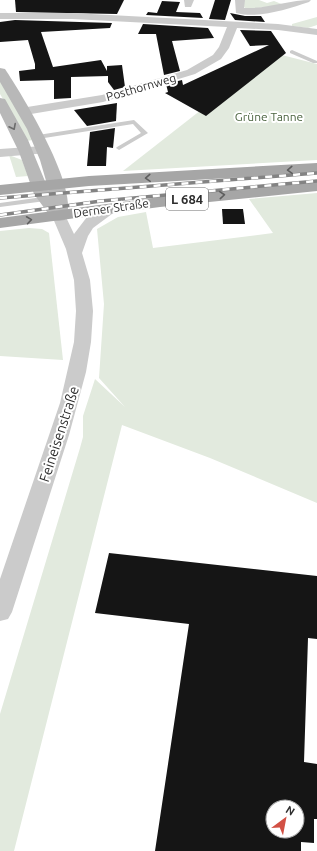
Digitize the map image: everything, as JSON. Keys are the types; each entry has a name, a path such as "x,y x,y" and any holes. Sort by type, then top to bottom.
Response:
{"main road":[{"name":"Derner Straße","path":"0,190 49,191 317,168"},
{"name":"Derner Straße","path":"0,224 206,196 317,186"}],"street":[{"path":"240,0 239,11 252,12 266,11 306,0"},
{"path":"0,16 46,15 285,28 317,32"},
{"name":"Posthornweg","path":"25,111 104,98 191,72 217,57 224,48 233,25"},
{"path":"0,72 25,111 40,143 49,191"},
{"path":"0,102 25,151 49,191"},
{"path":"0,153 25,151 40,143"},
{"name":"Feineisenstraße","path":"0,612 73,394 83,346 85,315 81,278 75,252 58,216 50,208 49,191"},
{"name":"Feineisenstraße","path":"75,252 79,235 84,226 90,220 113,208"}],"lane":[{"path":"292,52 315,62"},
{"path":"40,143 134,122 145,133 119,148"},
{"path":"0,205 49,191"}],"green space":[{"path":"244,0 259,0 267,3 274,1 284,5 247,9 242,6"},
{"path":"317,17 317,25 308,28 292,26 292,24"},
{"name":"Grüne Tanne","path":"274,53 317,64 317,160 123,171"},
{"path":"0,77 33,140 26,141 0,94"},
{"path":"9,155 22,160 28,176 16,177"},
{"path":"317,193 317,503 210,458 122,425 14,851 0,851 0,714 80,448 83,437 83,416 95,379 125,407 99,378 104,304 97,229 118,217 146,212 153,248 273,233 249,199"},
{"path":"29,228 42,229 49,233 63,360 0,356 0,231"}],"building":[{"path":"15,0 124,0 117,14 16,12"},
{"path":"215,0 231,0 225,20 209,19"},
{"path":"162,1 180,2 176,12 200,13 203,18 146,15 148,12 157,13"},
{"path":"230,13 245,16 261,16 265,22 235,20"},
{"path":"15,20 112,23 110,28 41,32 53,67 101,60 107,71 107,66 122,65 125,87 114,90 108,82 108,76 71,77 71,98 54,99 54,80 20,81 19,71 35,69 28,40 0,42 0,22"},
{"path":"143,24 208,28 214,38 172,41 180,71 164,75 156,34 138,34"},
{"path":"240,30 271,31 286,53 206,116 165,93 168,92 166,84 182,80 183,85 269,45 250,46"},
{"path":"117,103 116,121 87,126 74,110"},
{"path":"115,128 113,148 107,147 106,166 87,166 90,132"},
{"path":"222,209 243,209 245,224 223,224"},
{"path":"109,553 317,576 317,639 308,638 304,762 317,764 317,819 314,819 314,843 301,842 301,851 155,851 189,624 95,613"}],"railway":[{"path":"0,198 317,173"},
{"path":"0,215 101,201 317,181"}]}
